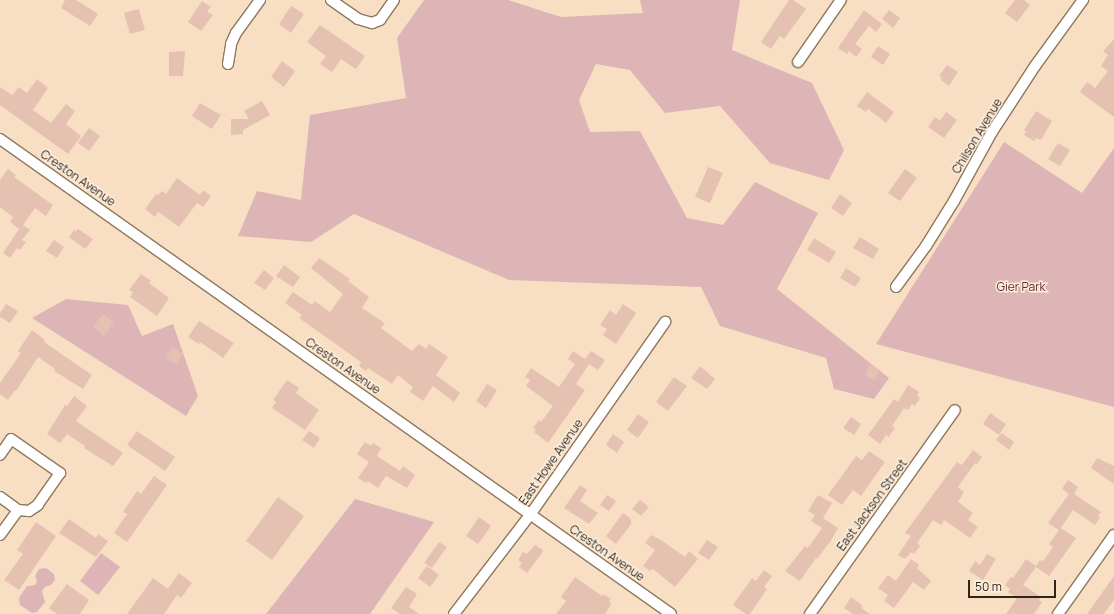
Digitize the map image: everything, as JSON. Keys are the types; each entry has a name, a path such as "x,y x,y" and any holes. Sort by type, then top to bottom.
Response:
{"street":[{"path":"228,64 231,44 236,33 260,0"},
{"path":"331,0 364,22 372,24 380,20 394,0"},
{"path":"798,62 841,0"},
{"name":"Chilson Avenue","path":"896,287 950,207 992,132 1035,66 1083,0"},
{"name":"Creston Avenue","path":"0,139 671,614"},
{"name":"East Howe Avenue","path":"454,614 530,515 665,322"},
{"name":"East Jackson Street","path":"810,614 955,410"},
{"path":"0,455 11,439 60,473 38,505 29,511 18,510 0,497"},
{"path":"0,535 18,510"},
{"path":"1058,614 1114,535"}],"green space":[{"path":"424,0 508,0 561,17 643,13 640,0 740,0 732,50 812,83 844,150 829,180 770,163 720,106 665,113 630,70 596,64 579,100 590,132 640,131 687,218 723,225 755,182 818,213 777,289 889,378 874,399 834,389 826,358 720,326 701,287 509,280 354,214 311,242 238,236 257,191 301,200 310,115 406,98 397,38"},
{"name":"Gier Park","path":"1004,142 1082,193 1114,148 1114,407 876,344"},
{"path":"66,299 128,305 142,336 173,324 198,396 186,416 32,318"},
{"path":"355,499 434,522 370,614 266,614"},
{"path":"101,553 120,567 98,595 80,581"},
{"path":"46,568 54,574 55,580 51,585 45,587 42,591 45,602 37,612 32,613 20,605 19,598 27,586 35,585 37,581 35,576 39,569"}],"building":[{"path":"65,0 76,0 98,14 90,26 61,8"},
{"path":"789,0 793,0 806,9 784,39 780,36 771,49 761,42"},
{"path":"1015,0 1024,0 1030,5 1017,22 1005,13"},
{"path":"202,1 211,7 207,12 213,15 201,31 188,22"},
{"path":"291,6 304,14 291,33 279,24"},
{"path":"139,9 145,30 130,34 124,13"},
{"path":"864,10 882,24 876,32 869,26 855,44 862,49 856,57 849,51 847,54 838,48"},
{"path":"889,10 900,18 893,28 882,19"},
{"path":"320,25 365,56 356,69 341,59 332,72 320,64 326,56 307,42"},
{"path":"1114,39 1114,117 1080,92 1087,82 1095,88 1108,71 1101,66 1108,55 1103,51"},
{"path":"878,46 890,54 883,65 871,57"},
{"path":"185,51 183,76 169,76 169,52"},
{"path":"282,61 295,71 284,87 271,77"},
{"path":"947,65 958,72 949,86 941,80 942,78 939,76"},
{"path":"37,79 48,88 33,110 51,123 66,104 75,111 66,124 81,136 68,154 0,105 0,87 12,95 19,87 27,93"},
{"path":"867,92 894,112 886,123 868,109 866,112 857,106"},
{"path":"262,101 270,115 243,130 243,134 231,135 231,119 249,119 244,111"},
{"path":"200,103 221,115 212,129 192,116"},
{"path":"1036,111 1052,121 1041,140 1036,138 1034,141 1024,135 1026,132 1024,130"},
{"path":"946,112 957,120 944,138 928,127 935,117 940,121"},
{"path":"89,128 100,136 89,151 78,143"},
{"path":"1058,143 1070,150 1060,166 1048,159"},
{"path":"708,167 723,173 710,203 695,197"},
{"path":"8,169 16,175 14,177 53,205 46,216 35,208 23,225 30,230 22,240 26,242 20,250 17,248 10,258 3,253 19,229 10,222 13,217 0,207 0,180"},
{"path":"905,169 917,178 900,201 888,193"},
{"path":"177,178 200,195 203,190 211,196 203,207 197,203 179,227 160,213 158,212 155,217 145,209 156,194 158,195 162,191 166,194"},
{"path":"840,194 852,203 843,216 831,208"},
{"path":"78,229 93,239 85,249 69,237 74,230 76,231"},
{"path":"860,237 879,249 873,259 853,248"},
{"path":"814,238 836,252 829,263 807,250"},
{"path":"54,240 64,247 57,258 46,251"},
{"path":"319,258 350,279 348,281 369,297 362,308 385,323 381,328 412,351 419,344 426,349 429,344 448,357 436,375 460,393 454,402 433,386 423,401 410,392 413,387 398,375 392,384 368,368 366,371 359,366 361,362 299,318 302,315 285,303 293,292 312,305 315,301 330,312 343,294 311,268"},
{"path":"284,265 300,277 293,287 276,276"},
{"path":"846,268 861,278 855,287 840,278"},
{"path":"264,270 274,278 265,290 254,283"},
{"path":"141,274 151,281 149,283 169,298 157,316 130,297 133,292 129,290"},
{"path":"6,304 18,311 10,323 0,317 0,313"},
{"path":"623,304 636,313 616,344 603,335 607,329 600,325 610,310 616,315"},
{"path":"103,314 114,322 104,336 93,327"},
{"path":"199,321 234,343 223,358 200,342 199,344 188,337"},
{"path":"32,330 45,340 44,342 92,375 83,389 54,371 55,369 38,357 16,391 15,390 8,400 0,394 0,383 21,353 18,351"},
{"path":"173,347 183,354 176,364 166,358"},
{"path":"573,351 585,359 591,351 605,360 598,370 589,364 576,384 585,390 548,443 534,432 536,430 533,428 539,420 541,422 553,406 526,386 530,380 525,377 531,368 559,387 575,364 568,359"},
{"path":"870,365 880,370 875,380 865,375"},
{"path":"700,366 715,379 707,389 691,378"},
{"path":"674,377 687,386 668,411 656,402"},
{"path":"287,380 299,388 296,393 319,410 305,430 272,408 276,402 273,400"},
{"path":"487,384 497,390 486,408 476,401"},
{"path":"908,385 919,392 917,396 920,398 915,406 912,404 908,410 904,408 892,426 895,428 889,437 886,435 880,444 868,435 894,399 898,402"},
{"path":"74,396 87,406 76,421 123,453 113,466 84,448 85,446 67,434 60,443 47,434 65,405 67,406"},
{"path":"990,413 1006,424 999,435 983,424"},
{"path":"638,414 649,422 638,438 627,430"},
{"path":"851,417 861,424 854,435 843,428"},
{"path":"137,431 175,457 165,471 127,445"},
{"path":"309,431 320,438 314,448 302,440"},
{"path":"1002,433 1014,442 1009,450 996,440"},
{"path":"613,434 624,442 617,453 606,445"},
{"path":"365,442 371,446 373,443 381,448 377,456 400,471 403,466 415,475 407,488 386,476 378,488 368,481 366,483 358,478 369,462 357,454"},
{"path":"973,450 982,457 977,464 975,463 958,487 964,492 958,502 973,513 968,520 978,527 970,538 944,520 941,525 933,520 917,543 920,546 914,554 911,552 905,559 898,555 911,536 905,533 957,462 962,465"},
{"path":"869,451 885,462 861,496 853,490 842,505 828,495 856,456 862,460"},
{"path":"1097,458 1114,466 1114,484 1091,468"},
{"path":"154,476 167,485 127,542 114,533 127,514 123,512 137,491 141,494"},
{"path":"1068,480 1078,487 1074,494 1101,512 1098,516 1100,517 1095,525 1073,510 1061,528 1076,538 1049,576 1036,567 1023,585 1041,597 1039,600 1042,602 1034,614 1006,614 1017,598 1008,592 1010,589 1005,585 1011,577 1013,578 1026,559 1036,566 1040,560 1043,561 1053,547 1049,544 1059,530 1048,523 1069,494 1062,489"},
{"path":"580,485 587,490 580,501 598,513 589,524 564,508"},
{"path":"607,495 616,501 609,511 600,505"},
{"path":"818,495 832,503 823,518 838,528 830,542 817,559 816,558 800,581 785,571 805,546 807,548 810,545 822,528 811,521 815,515 808,511"},
{"path":"278,497 304,516 272,560 246,541"},
{"path":"640,500 649,507 641,516 632,509"},
{"path":"623,513 631,519 631,524 616,544 606,536"},
{"path":"479,517 491,526 478,544 466,536"},
{"path":"69,519 96,538 98,534 108,541 96,557 59,533"},
{"path":"36,522 56,536 19,590 4,580 23,554 17,550"},
{"path":"651,535 661,540 685,557 689,551 698,559 675,587 652,569 650,571 643,566 655,550 645,543"},
{"path":"707,540 718,547 709,560 698,553"},
{"path":"439,542 447,547 432,568 424,563"},
{"path":"535,545 543,550 527,573 519,567 522,563 518,560 523,552 527,554"},
{"path":"987,554 996,559 983,580 969,571 975,561 980,565"},
{"path":"911,559 919,565 917,568 931,581 924,590 913,582 894,608 884,601 888,595 878,588 888,575 896,581"},
{"path":"427,566 439,575 430,587 418,578"},
{"path":"764,570 772,576 764,587 767,589 750,614 746,614 733,605 752,578 756,581"},
{"path":"179,573 192,583 181,598 177,595 164,614 127,614 153,578 168,589"},
{"path":"1114,576 1114,600 1104,614 1087,614"},
{"path":"575,577 602,596 603,594 611,599 609,602 612,603 605,614 556,614 566,601 561,597"},
{"path":"67,584 89,600 80,614 57,614 49,608"},
{"path":"406,587 417,594 409,607 419,614 400,614 391,608"},
{"path":"851,597 863,606 861,608 870,614 853,614 844,608"}]}
